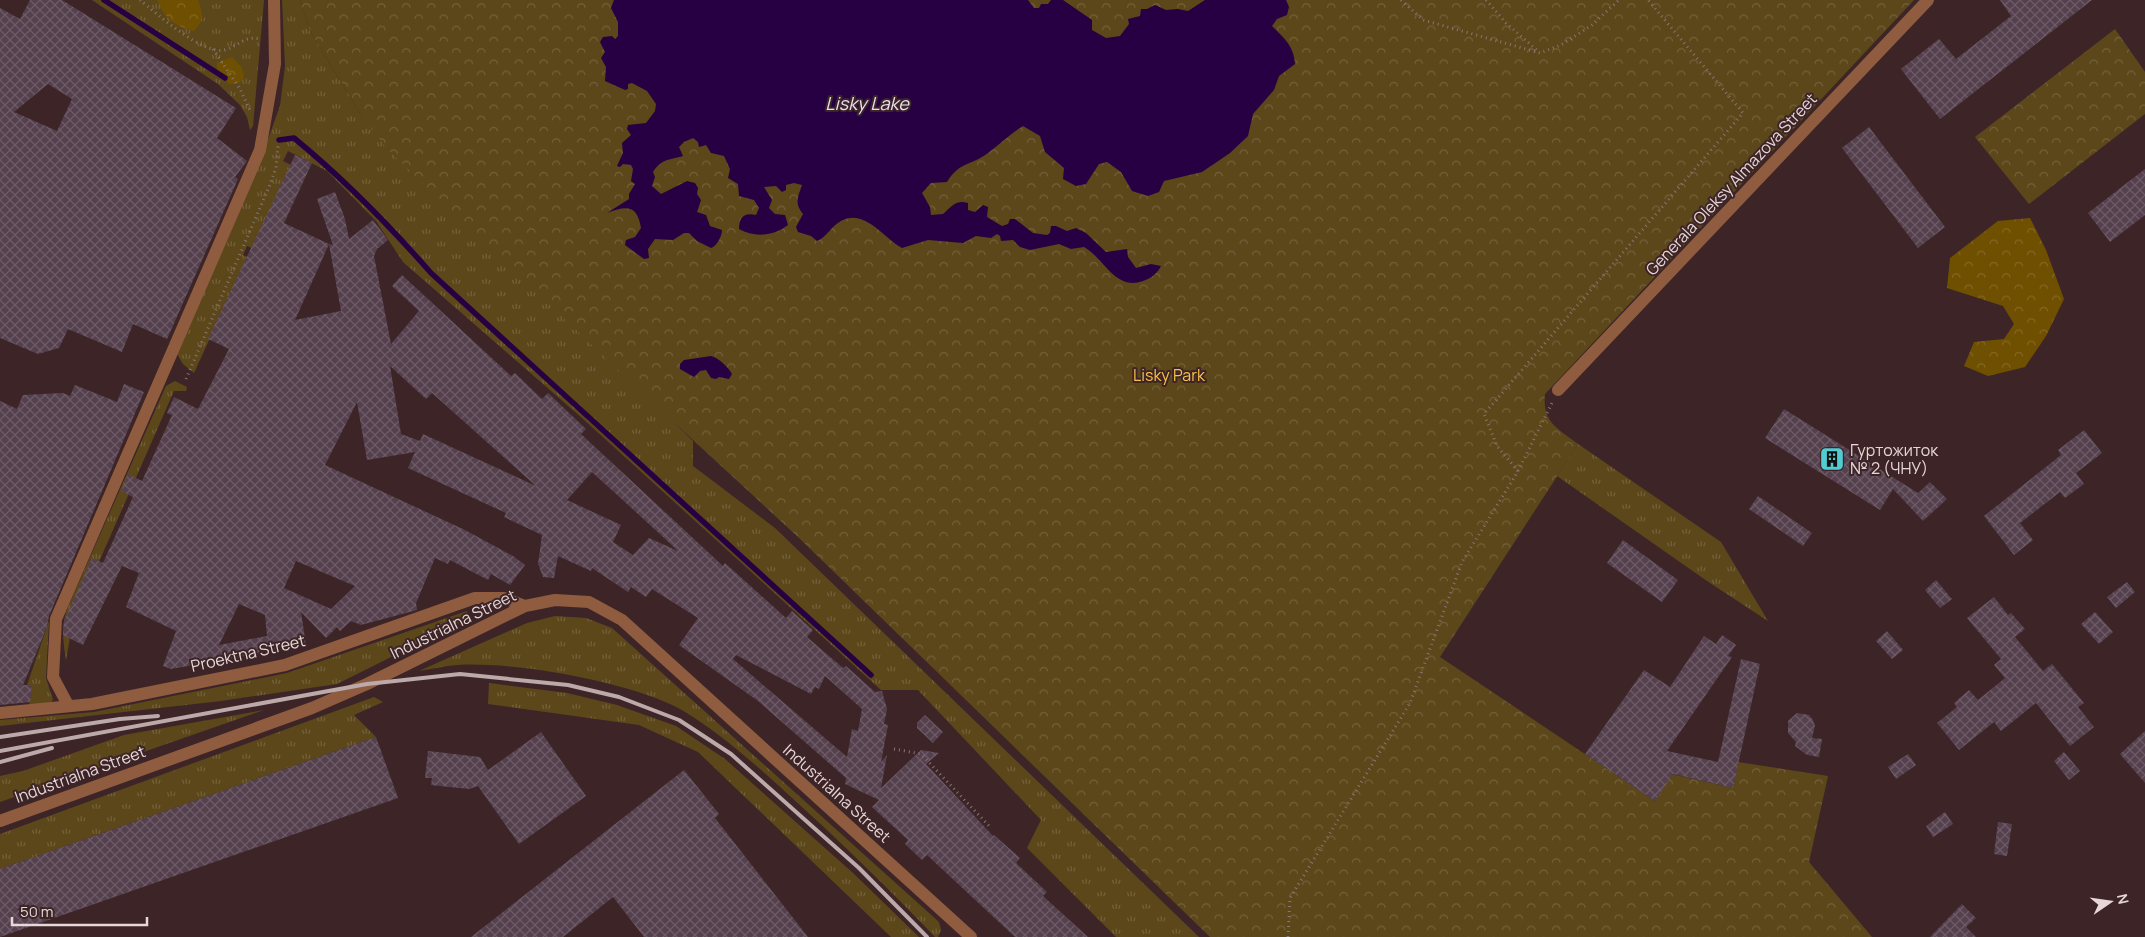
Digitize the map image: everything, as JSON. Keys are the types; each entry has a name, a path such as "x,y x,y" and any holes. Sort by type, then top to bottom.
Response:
{"street":[{"path":"68,705 53,677 56,620 260,150 275,64 274,0"},
{"name":"Generala Oleksy Almazova Street","path":"1558,390 1928,0"},
{"name":"Proektna Street","path":"0,713 92,704 285,665 475,598 504,598 525,606"},
{"name":"Industrialna Street","path":"0,820 312,708 367,684 525,606 555,600 589,602 622,620 971,937"}],"path":[{"path":"140,0 169,25 193,41 213,49 226,50 243,40 253,37 274,42"},
{"path":"1401,0 1423,20 1540,53 1561,44 1592,25 1619,0"},
{"path":"1486,0 1506,23 1540,53"},
{"path":"1518,471 1497,446 1484,414 1743,113 1648,0"},
{"path":"186,379 276,168 276,137 250,111 240,89 213,49"},
{"path":"1288,937 1290,898 1410,703 1462,562 1518,471 1552,403"},
{"path":"894,749 921,754 991,828"}],"green space":[{"path":"92,0 264,0 253,126 250,130 247,117 240,105 218,84"},
{"path":"157,0 198,0 202,13 200,24 194,31 181,27 167,17"},
{"path":"282,0 300,0 310,31 361,115 693,441 693,466 775,528 1199,937 1116,937 1027,848 1041,820 918,690 881,690 582,418 403,262 376,221 327,171 288,151 283,161 291,165 252,248 247,246 243,255 247,257 194,373 183,364 177,354 263,153 280,106 285,66"},
{"name":"Lisky Park","path":"300,0 1914,0 1545,394 1546,411 1552,423 1578,444 1440,657 1655,801 1671,774 1733,788 1738,762 1828,776 1809,862 1872,937 1210,937 798,537 641,392 387,149 361,115 310,31"},
{"path":"2115,29 2145,72 2145,114 2029,204 1975,137"},
{"path":"232,57 242,68 244,79 238,84 229,84 217,69 217,63"},
{"path":"2030,218 2046,250 2064,299 2046,336 2025,367 1988,376 1964,366 1974,342 2004,339 2014,324 2003,306 1947,288 1950,258 1998,221"},
{"path":"175,381 187,387 186,391 174,391 73,621 66,660 63,634 67,609 166,386"},
{"path":"1578,444 1721,542 1768,621 1707,581 1557,476"},
{"path":"467,611 469,618 337,684 221,701 0,726 0,720 94,712 287,673"},
{"path":"555,616 586,618 612,628 939,922 941,930 938,937 935,937 846,848 765,774 725,740 682,710 660,700 604,682 540,670 509,666 452,665 419,671 527,623"},
{"path":"49,621 46,678 53,700 50,703 29,705 32,686 27,685"},
{"path":"489,683 567,693 617,705 676,726 725,759 853,873 919,937 891,937 698,752 639,725 488,704"},
{"path":"374,697 383,702 354,715 376,737 0,869 0,834"},
{"path":"264,710 0,802 0,776 23,771 124,735"}],"water":[{"name":"Lisky Lake","path":"614,0 1028,0 1034,8 1039,8 1041,4 1048,4 1051,0 1063,0 1092,20 1092,30 1106,38 1120,36 1129,24 1128,19 1140,16 1141,9 1147,9 1155,5 1166,10 1178,9 1188,11 1205,0 1286,0 1289,7 1287,15 1277,19 1272,26 1290,47 1295,64 1279,76 1274,90 1253,114 1248,136 1230,153 1202,172 1164,181 1159,192 1148,196 1132,191 1121,172 1107,162 1099,164 1086,184 1076,186 1063,179 1064,168 1045,152 1040,136 1023,126 982,157 956,170 947,182 931,183 922,193 930,207 931,215 943,214 954,204 964,202 968,203 968,210 975,212 983,205 988,207 987,217 1002,226 1008,224 1010,219 1015,219 1033,233 1047,235 1050,233 1051,226 1067,231 1076,228 1086,233 1106,252 1127,249 1128,257 1136,268 1151,264 1161,266 1154,275 1143,281 1133,283 1125,282 1118,278 1084,247 1071,249 1059,244 1030,250 1020,247 1013,240 1001,241 1000,236 997,234 991,238 976,236 963,243 928,240 902,248 866,221 850,218 838,223 824,237 817,241 811,236 798,232 796,227 803,214 798,207 798,197 802,185 794,183 786,185 786,190 782,192 776,186 764,187 772,200 769,208 775,214 785,215 788,225 777,232 764,235 751,234 739,229 740,221 745,215 756,215 759,208 754,200 739,196 738,184 728,178 730,169 724,156 711,153 706,145 699,147 698,142 693,138 684,142 679,147 683,156 666,160 656,167 653,172 655,177 652,186 661,194 687,181 695,183 698,188 697,194 701,200 697,212 706,215 710,226 722,230 720,238 711,248 697,241 689,233 684,233 673,240 655,239 648,249 649,258 644,259 625,245 626,240 635,237 641,228 637,215 630,209 625,208 607,213 629,199 629,194 635,184 631,181 633,169 631,165 623,164 620,167 617,166 623,153 622,143 631,135 627,129 628,125 646,123 655,111 656,104 647,91 632,83 628,84 628,89 625,90 605,81 606,67 601,58 605,52 600,42 603,37 612,36 615,39 618,36 618,22 611,8"},
{"path":"711,356 720,361 732,374 729,379 711,378 706,370 700,371 694,377 680,369 680,364 684,360"}],"building":[{"path":"30,0 62,0 236,108 217,138 247,161 235,177 238,179 167,339 133,324 122,352 68,329 59,348 38,354 0,338 0,8 20,19","holes":["48,84 72,99 57,131 14,112"]},
{"path":"2000,0 2092,0 1940,119 1901,69 1939,39 1956,59 2011,16"},
{"path":"1869,127 1945,227 1918,248 1842,148"},
{"path":"295,155 312,163 284,223 333,245 317,199 335,192 345,219 349,239 373,220 388,240 377,249 374,256 391,344 419,311 392,286 402,275 511,376 515,373 542,399 548,393 586,429 581,434 723,566 725,563 786,618 792,611 813,630 807,637 843,668 846,666 875,692 882,691 887,709 884,724 888,725 881,762 887,755 881,788 921,750 939,753 926,764 993,836 1020,858 1016,863 1047,892 1043,896 1088,937 1015,937 927,855 922,860 905,844 908,840 872,807 879,800 845,784 846,778 758,701 679,645 698,618 652,589 646,597 631,587 628,592 592,568 591,571 558,556 554,578 543,577 538,564 542,535 504,517 506,513 408,468 415,452 367,460 357,402 325,465 465,530 513,556 525,565 510,585 491,574 488,580 450,560 448,564 435,558 416,603 417,610 361,625 351,621 340,631 337,627 326,638 301,612 306,645 171,669 163,666 176,631 126,607 139,573 122,566 83,645 63,635 64,621 92,558 103,563 133,497 121,491 128,474 142,481 172,415 167,413 174,397 198,409 229,349 208,339","holes":["329,244 341,311 295,320","390,366 426,399 432,393 536,486 423,434 420,441 401,434","592,472 678,551 649,538 633,555 613,542 621,525 567,500","296,561 355,586 331,609 284,588","239,604 265,615 267,636 219,645","736,655 811,694 815,687 819,689 825,676 862,709 858,731 852,729 847,757 733,659"]},
{"path":"2145,169 2145,215 2110,242 2088,213"},
{"path":"124,384 144,392 49,616 47,627 23,685 32,685 30,702 0,705 0,401 17,409 23,395 63,393 70,396 75,385 117,402"},
{"name":"Гуртожиток № 2 (ЧНУ)","path":"1784,409 1918,493 1930,482 1947,499 1923,521 1893,489 1880,510 1765,438"},
{"path":"2084,430 2102,453 2076,473 2084,484 2065,498 2060,492 2020,523 2033,540 2014,555 1984,516 2061,455 2058,450"},
{"path":"1758,496 1812,533 1803,546 1749,509"},
{"path":"1623,540 1678,580 1662,602 1607,563"},
{"path":"1936,580 1952,599 1940,608 1925,590"},
{"path":"2127,582 2135,592 2116,608 2107,597"},
{"path":"1994,597 2008,615 2011,613 2025,629 2015,637 2043,671 2052,664 2084,703 2078,707 2094,727 2070,746 2036,703 2001,731 1994,722 1959,750 1937,723 1957,707 1954,703 1969,690 1978,700 2005,678 1994,665 2001,659 1967,618"},
{"path":"2095,612 2113,632 2099,644 2081,624"},
{"path":"1887,631 1903,650 1892,659 1876,641"},
{"path":"1722,635 1736,645 1728,656 1732,657 1667,751 1718,762 1741,659 1760,664 1733,788 1673,774 1655,801 1585,754 1644,670 1670,687 1704,636 1716,644"},
{"path":"1797,713 1809,715 1813,720 1815,726 1812,738 1822,739 1819,757 1807,755 1795,746 1796,742 1788,733 1788,721"},
{"path":"925,715 943,732 933,743 917,728 917,723"},
{"path":"2145,731 2145,783 2120,754"},
{"path":"541,732 586,796 519,844 478,786 469,789 431,785 432,778 425,778 428,751 480,757 488,770"},
{"path":"376,737 398,798 0,937 0,869"},
{"path":"2064,752 2080,771 2069,780 2054,761"},
{"path":"1908,754 1916,765 1896,779 1888,767"},
{"path":"684,770 719,814 715,818 808,937 644,937 613,897 563,937 471,937"},
{"path":"1945,812 1953,824 1933,837 1926,826"},
{"path":"1998,822 2012,824 2007,856 1994,854"},
{"path":"1962,904 1976,918 1966,927 1976,937 1930,937"}],"waterway":[{"path":"104,0 225,78"},
{"path":"279,140 294,138 348,186 431,273 871,675"}],"railway":[{"path":"0,751 367,684 460,674 568,685 619,697 679,720 731,754 859,868 927,937"},
{"path":"0,737 120,719 158,716"},
{"path":"0,762 52,748"}],"place":[{"name":"Гуртожиток № 2 (ЧНУ)","path":"1832,459"}]}
